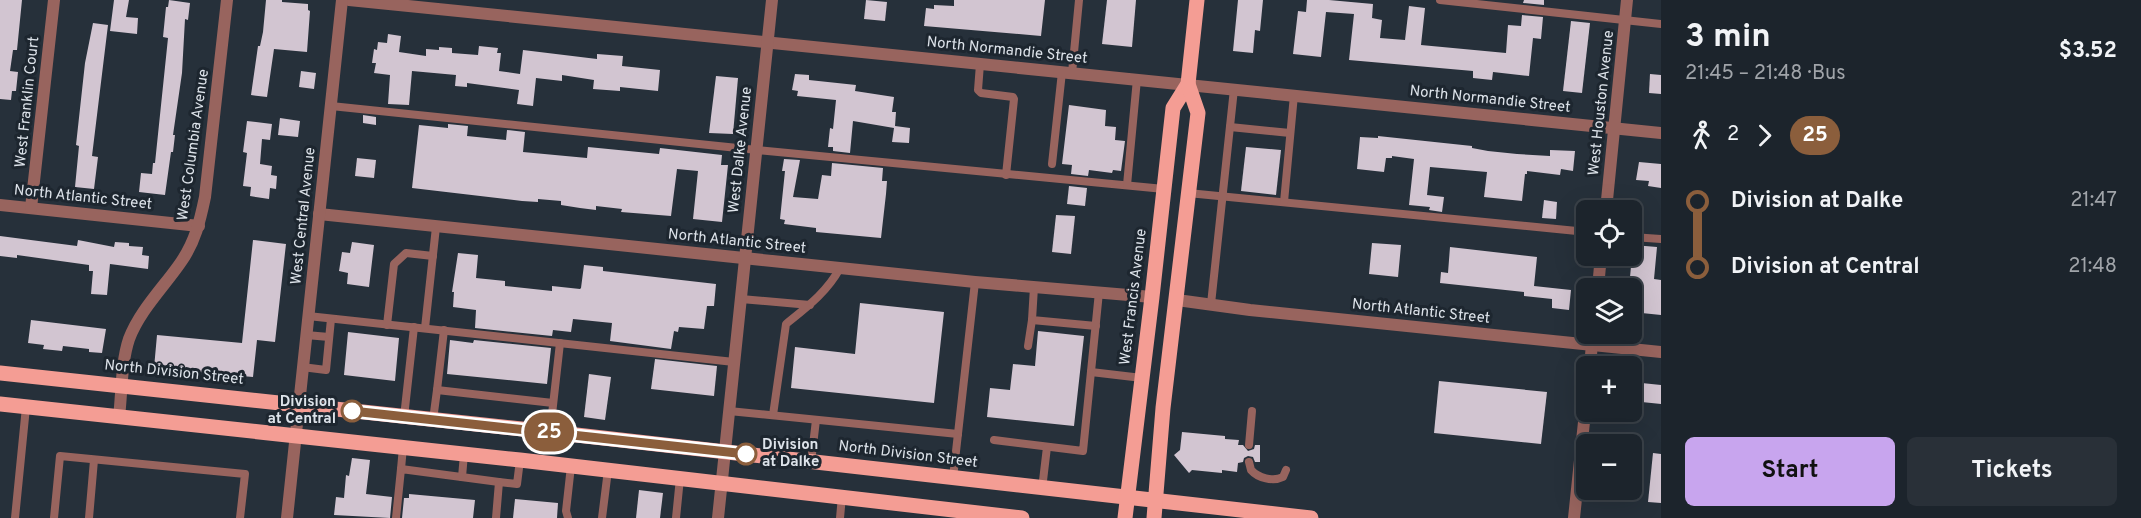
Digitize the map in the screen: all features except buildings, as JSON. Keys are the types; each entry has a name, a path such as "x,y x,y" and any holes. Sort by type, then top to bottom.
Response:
{"main road":[{"name":"West Francis Avenue","path":"1154,518 1163,408 1198,112 1188,84 1197,0"},
{"name":"West Francis Avenue","path":"1125,518 1173,108 1188,84"},
{"name":"North Division Street","path":"0,373 550,432 1311,518"},
{"path":"0,404 722,482 842,496 961,514 1022,518"}],"street":[{"name":"West Franklin Court","path":"32,208 54,0"},
{"name":"West Columbia Avenue","path":"119,417 125,354 135,326 182,261 199,226 205,197 227,0"},
{"name":"West Central Avenue","path":"286,518 342,0"},
{"name":"North Normandie Street","path":"350,0 1661,133"},
{"name":"West Dalke Avenue","path":"718,518 772,0"},
{"name":"West Houston Avenue","path":"1607,200 1627,0"},
{"name":"North Atlantic Street","path":"0,205 199,226"},
{"name":"North Atlantic Street","path":"319,214 975,282 1152,297"},
{"name":"North Atlantic Street","path":"1177,300 1250,310 1576,338"},
{"name":"North Atlantic Street","path":"1619,344 1661,352"},
{"path":"1574,518 1584,422"}],"lane":[{"path":"1052,164 1079,0"},
{"path":"1440,0 1661,24"},
{"path":"980,64 978,90 981,93 1014,99 1006,175"},
{"path":"1127,185 1137,79"},
{"path":"1211,304 1234,89"},
{"path":"1284,202 1294,95"},
{"path":"331,106 1164,189"},
{"path":"1230,128 1290,134"},
{"path":"1187,193 1576,231"},
{"path":"425,328 436,227"},
{"path":"1642,238 1661,239"},
{"path":"387,325 394,264 406,253 433,256"},
{"path":"773,416 786,324 810,305 832,282 840,268"},
{"path":"953,478 975,282"},
{"path":"1028,346 1034,287"},
{"path":"994,440 1083,451 1099,292"},
{"path":"741,300 810,305"},
{"path":"308,316 734,362"},
{"path":"302,367 326,370 331,319"},
{"path":"1032,320 1096,326"},
{"path":"404,417 414,327"},
{"path":"434,420 444,330"},
{"path":"306,334 329,337"},
{"path":"550,432 560,343"},
{"path":"1091,372 1142,378"},
{"path":"437,390 553,403"},
{"path":"15,518 26,407"},
{"path":"729,411 958,434"},
{"path":"1249,445 1252,411"},
{"path":"811,462 816,420"},
{"path":"396,518 403,447"},
{"path":"1042,489 1047,447"},
{"path":"462,477 464,454"},
{"path":"54,518 60,456 245,474 240,518"},
{"path":"89,518 94,460"},
{"path":"401,469 517,484 520,460"},
{"path":"1249,462 1251,470 1261,478 1279,479 1283,477 1286,470"},
{"path":"568,518 566,511 571,466"},
{"path":"602,518 608,470"},
{"path":"676,518 680,478"},
{"path":"496,518 499,482"},
{"path":"840,518 842,496"}],"bus line":[{"name":"25","path":"352,411 746,454"}],"place":[{"name":"Division at Central","path":"352,411"},
{"name":"Division at Dalke","path":"746,454"}]}
